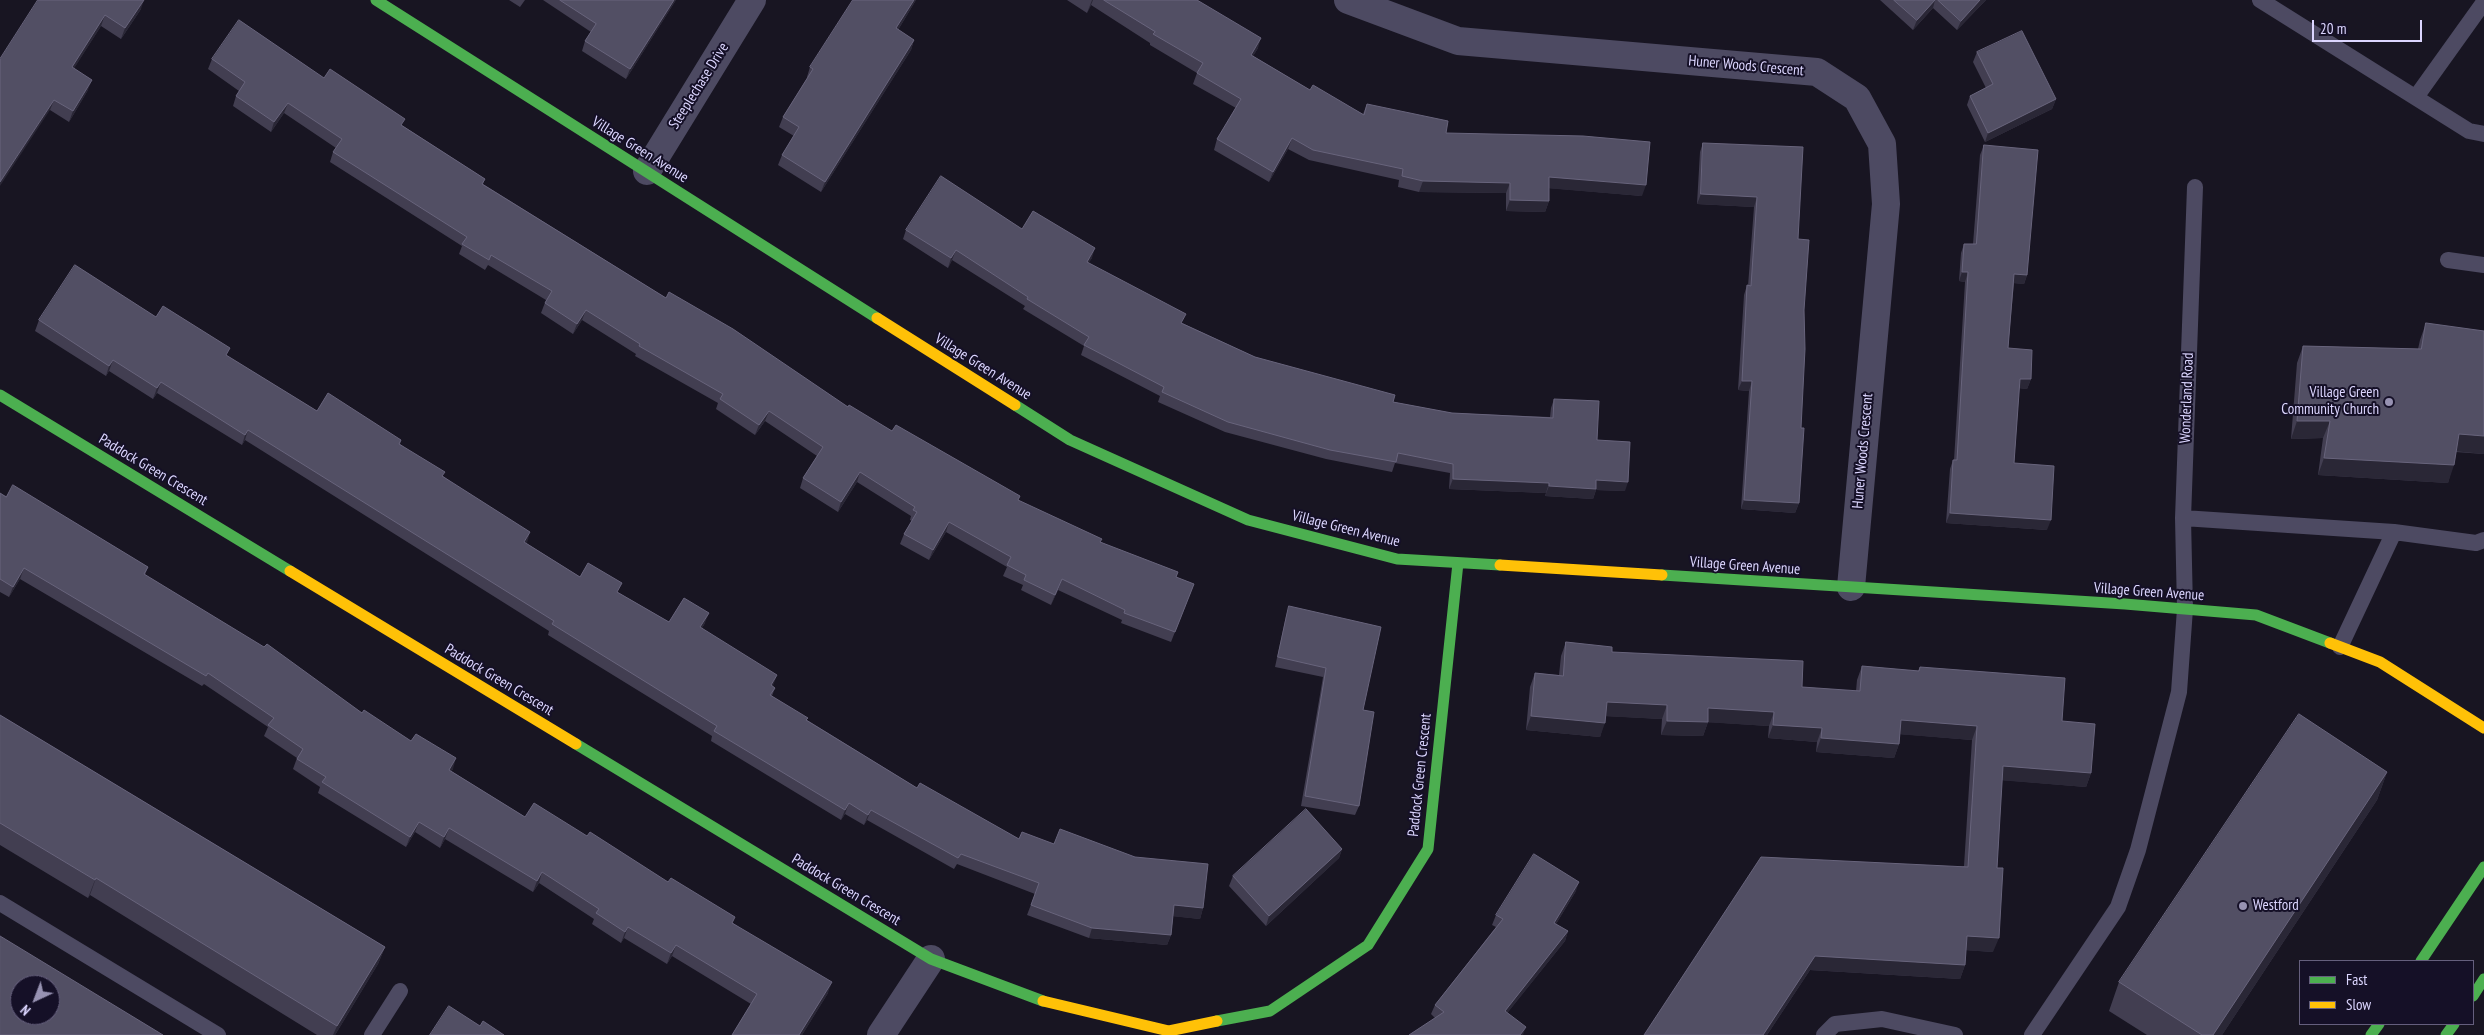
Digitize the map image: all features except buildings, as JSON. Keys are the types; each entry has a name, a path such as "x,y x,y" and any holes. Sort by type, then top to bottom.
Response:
{"street":[{"name":"Village Green Avenue","path":"376,0 1070,440 1248,520 1397,559 1851,587 2256,615 2380,662 2484,728"},
{"name":"Steeplechase Drive","path":"647,172 752,0"},
{"name":"Huner Woods Crescent","path":"1348,0 1458,42 1817,72 1857,98 1882,144 1886,204 1851,587"},
{"name":"Paddock Green Crescent","path":"0,395 931,959 1055,1006 1169,1031 1270,1011 1368,945 1428,849 1458,563"},
{"path":"2422,960 2484,867"},
{"path":"881,1035 931,959"},
{"path":"2474,994 2484,979"}],"lane":[{"path":"2260,0 2469,131 2484,134"},
{"path":"2416,97 2484,2"},
{"name":"Wonderland Road","path":"2032,1035 2118,906 2138,850 2179,692 2185,609 2183,518 2195,187"},
{"path":"2448,260 2484,265"},
{"path":"2183,518 2394,532 2476,543 2484,540"},
{"path":"2340,647 2394,532"},
{"path":"0,903 218,1035"},
{"path":"372,1035 400,991"},
{"path":"1824,1035 1835,1024 1882,1020 1955,1035"}],"traffic: fast":[{"path":"376,0 877,318"},
{"path":"0,395 290,571"},
{"path":"1015,405 1070,440 1248,520 1397,559 1500,565"},
{"path":"1217,1021 1270,1011 1368,945 1428,849 1458,563"},
{"path":"1662,575 2125,604 2256,615 2330,643"},
{"path":"576,744 931,959 1043,1001"},
{"path":"2422,960 2484,867"},
{"path":"2474,994 2484,979"},
{"path":"2371,1035 2378,1025"},
{"path":"2446,1035 2453,1025"}],"traffic: slow":[{"path":"877,318 1015,405"},
{"path":"1500,565 1662,575"},
{"path":"290,571 576,744"},
{"path":"2330,643 2380,662 2484,728"},
{"path":"1043,1001 1169,1031 1217,1021"}],"place":[{"name":"Village Green Community Church","path":"2389,402"},
{"name":"Westford","path":"2243,906"}]}
